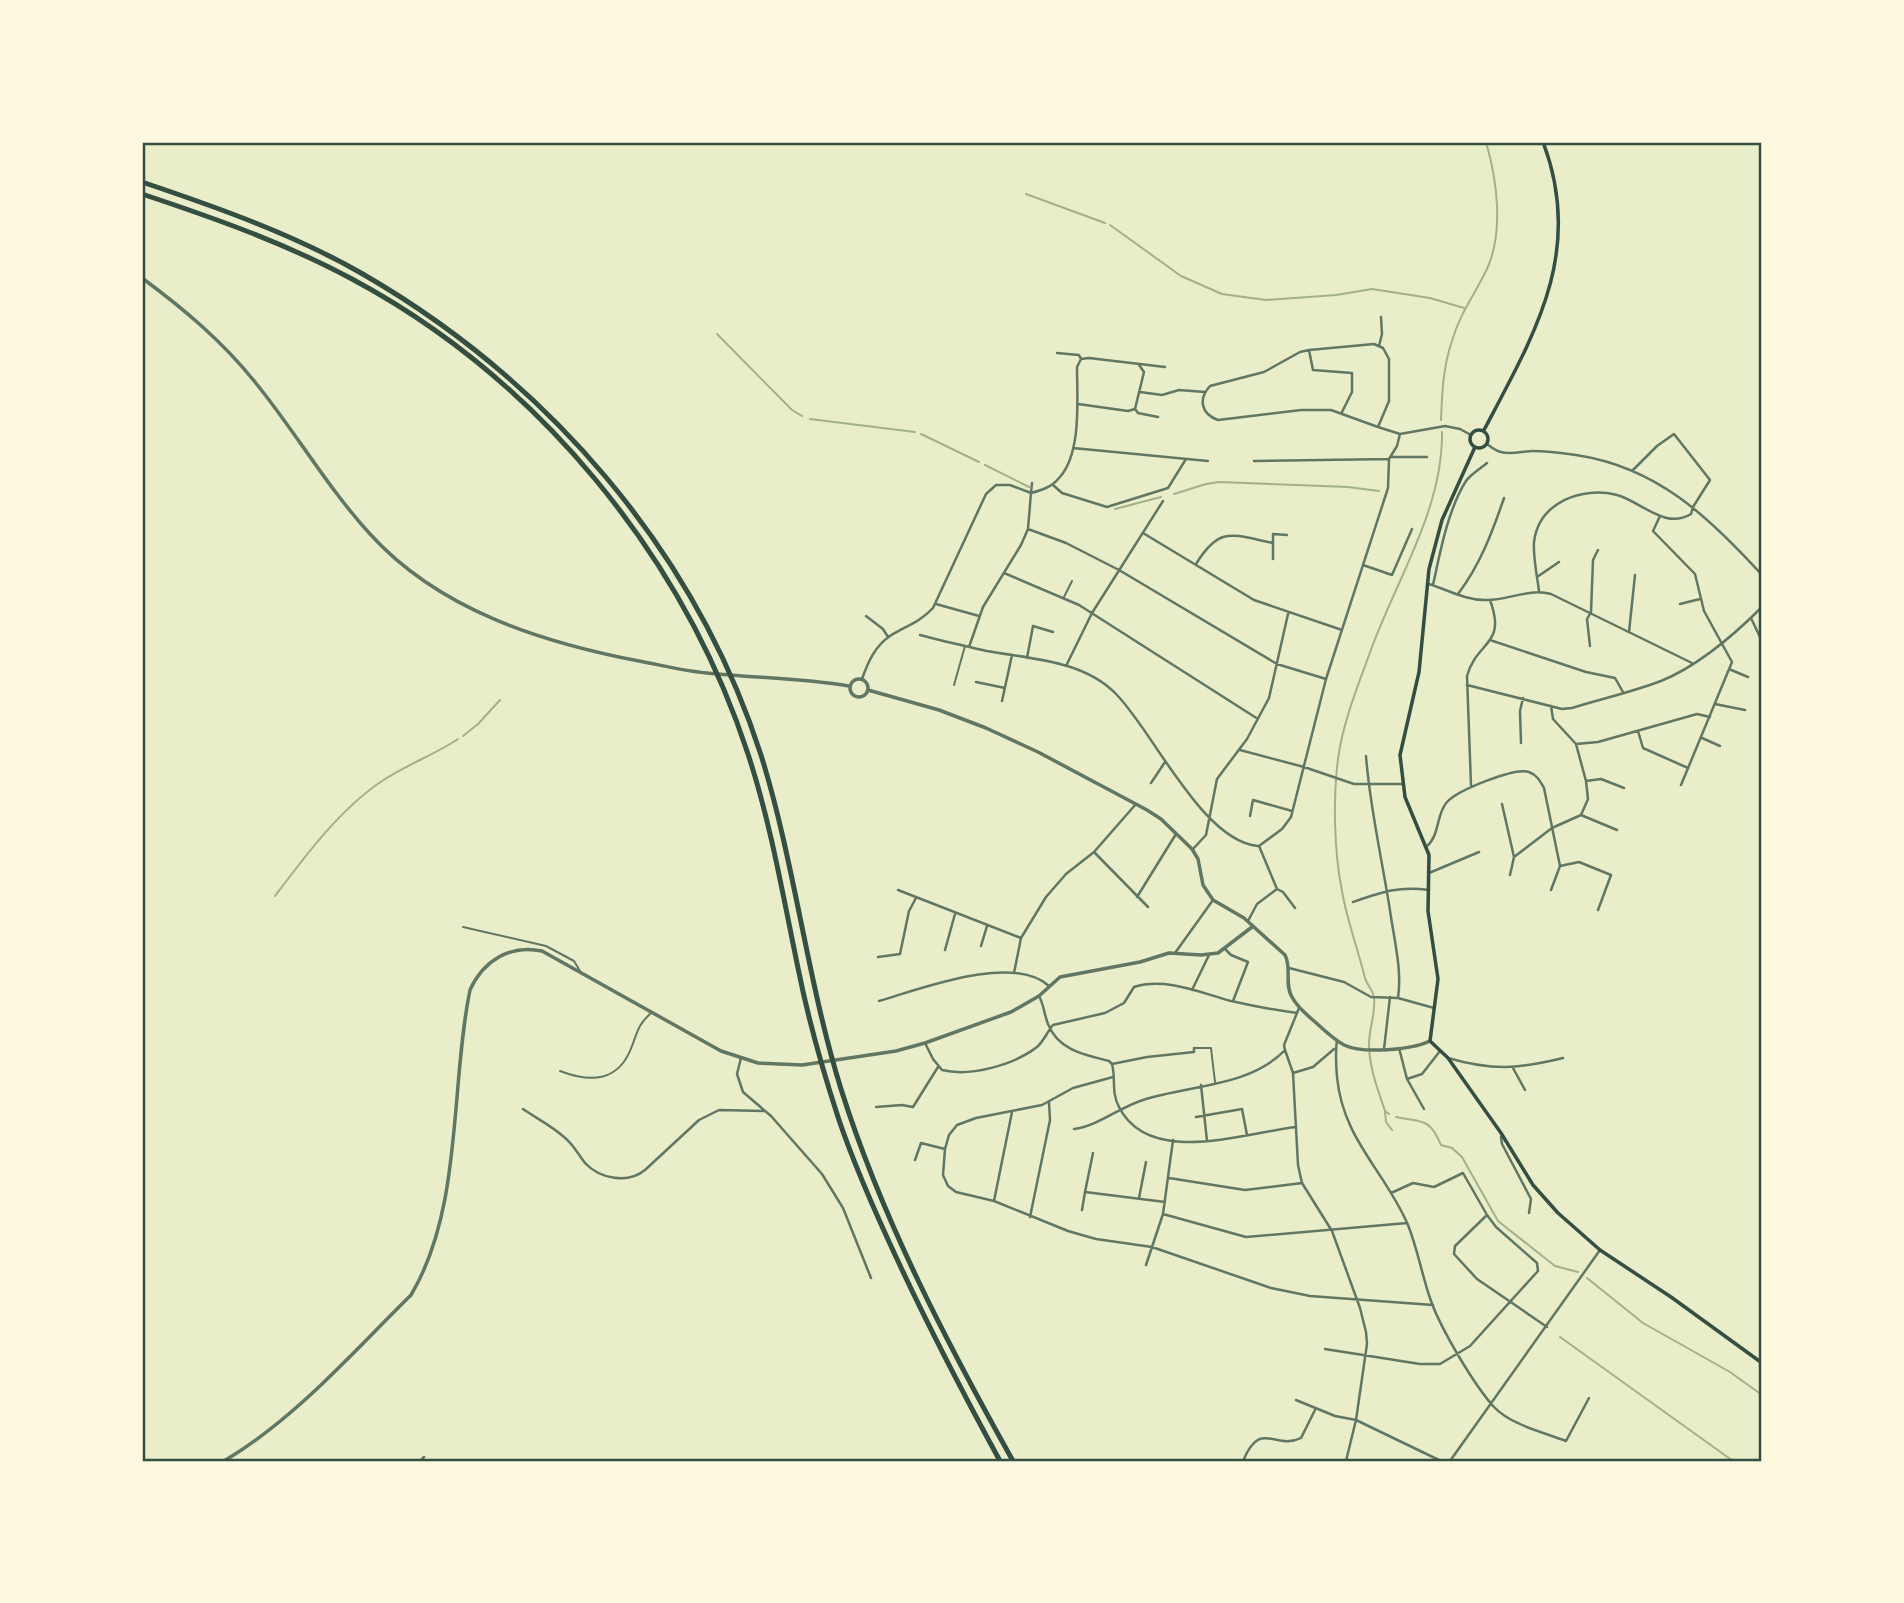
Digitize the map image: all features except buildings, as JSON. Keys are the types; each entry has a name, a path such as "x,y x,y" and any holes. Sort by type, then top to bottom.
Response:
{"highway":[{"path":"142,182 265,228 360,272 444,327 510,377 575,442 630,506 683,584 734,685 752,730 774,801 832,1057 858,1137 895,1227 953,1349 1013,1461"},
{"path":"142,194 259,236 356,281 440,334 542,421 579,460 621,513 673,590 721,683 741,734 765,811 799,971 824,1071 846,1139 884,1231 942,1353 1000,1461"}],"main road":[{"path":"1484,430 1540,319 1554,274 1559,249 1558,190 1543,142"},
{"path":"1478,429 1484,430 1488,435 1487,444 1480,448 1475,447 1471,443 1471,435 1478,429"},
{"path":"1475,447 1443,520 1426,583 1419,672 1401,746 1400,764 1410,812 1427,846 1428,911 1438,979 1430,1041 1448,1058 1501,1133 1533,1185 1570,1225 1600,1250 1762,1363"}],"street":[{"path":"142,278 188,312 243,368 337,494 382,547 420,579 449,598 508,625 617,657 705,673 799,679 849,687"},
{"path":"1379,346 1382,334 1381,317"},
{"path":"1140,392 1162,395 1179,390 1205,392 1216,384 1264,372 1300,352 1366,344 1383,348 1389,359 1390,394 1378,427"},
{"path":"1309,350 1313,370 1352,373 1352,392 1342,412"},
{"path":"1057,353 1079,355 1081,359"},
{"path":"862,679 874,653 888,637 920,621 936,604 982,501 992,488 1004,484 1031,493 1053,484 1063,474 1073,448 1077,367 1081,359"},
{"path":"1081,359 1165,367"},
{"path":"1135,409 1144,372 1139,365"},
{"path":"1205,392 1203,409 1208,417 1218,420 1301,410 1331,410 1399,434 1445,426 1471,435"},
{"path":"1077,404 1128,411 1135,409"},
{"path":"1135,409 1138,413 1158,417"},
{"path":"1259,846 1286,825 1293,811 1326,679 1388,488 1390,458 1397,446 1399,434"},
{"path":"1539,591 1534,551 1538,529 1550,510 1567,498 1586,494 1616,495 1660,516 1678,521 1691,514 1710,478 1674,434 1666,438 1633,470"},
{"path":"1487,444 1504,453 1539,451 1577,455 1609,461 1633,470 1693,506 1719,528 1762,575"},
{"path":"1073,448 1208,461"},
{"path":"1254,461 1427,457"},
{"path":"1053,484 1062,494 1107,507 1168,488 1186,459"},
{"path":"1433,585 1442,546 1459,495 1469,478 1487,463"},
{"path":"967,646 979,617 1028,529 1032,483"},
{"path":"1458,594 1472,575 1487,545 1504,498"},
{"path":"1066,666 1092,612 1163,501"},
{"path":"1660,516 1653,531 1695,574 1704,611 1732,662 1681,785"},
{"path":"1028,529 1066,543 1119,570 1277,664 1326,679"},
{"path":"1363,565 1392,575 1412,529"},
{"path":"1143,533 1254,600 1288,614 1342,630"},
{"path":"1273,559 1273,534 1287,535"},
{"path":"1195,565 1209,544 1221,537 1239,536 1273,543"},
{"path":"1590,646 1587,619 1591,612 1593,560 1598,550"},
{"path":"1537,577 1559,562"},
{"path":"1003,573 1064,597 1092,612 1258,719"},
{"path":"1629,632 1635,575"},
{"path":"1426,583 1476,600 1539,591 1591,612 1692,663"},
{"path":"1680,604 1700,599"},
{"path":"1471,785 1467,685 1470,664 1490,640 1497,625 1490,600"},
{"path":"936,604 979,617"},
{"path":"1467,685 1550,706 1572,708 1660,681 1722,642 1762,607"},
{"path":"1192,849 1206,835 1217,779 1240,750 1269,698 1288,614"},
{"path":"866,615 883,629 888,637"},
{"path":"1751,618 1760,637"},
{"path":"1027,658 1033,626 1053,632"},
{"path":"920,635 1066,666 1096,678 1117,695 1209,818 1236,838 1259,846 1277,889 1283,892 1295,908"},
{"path":"1490,640 1586,672 1615,678 1623,692"},
{"path":"1002,701 1012,655"},
{"path":"1729,669 1748,677"},
{"path":"862,679 854,680 849,687 850,693 855,697 864,695 868,690"},
{"path":"862,679 868,690"},
{"path":"976,682 1005,688"},
{"path":"868,690 967,720 1038,752 1161,819 1192,849 1198,859 1203,885 1213,900 1248,921 1285,955 1289,968 1289,991 1299,1008 1337,1040 1347,1046 1365,1049 1399,1048 1430,1041"},
{"path":"1521,743 1520,711 1523,698"},
{"path":"1715,704 1745,710"},
{"path":"1550,706 1553,719 1576,744 1588,799 1581,816"},
{"path":"1576,744 1598,742 1697,713 1710,717"},
{"path":"1638,731 1643,748 1689,768"},
{"path":"1702,738 1720,746"},
{"path":"1240,750 1368,786 1403,784"},
{"path":"1366,756 1368,786 1387,890 1399,982 1398,998"},
{"path":"1151,783 1165,762"},
{"path":"1427,846 1433,841 1443,807 1461,791 1471,785 1513,772 1531,772 1539,778 1544,788 1560,866 1551,890"},
{"path":"1586,780 1601,779 1624,788"},
{"path":"1250,816 1254,800 1293,811"},
{"path":"1014,973 1021,938 1054,886 1094,852 1136,804"},
{"path":"1502,804 1514,857 1510,875"},
{"path":"1514,857 1552,828 1581,816 1618,830"},
{"path":"1137,897 1176,834"},
{"path":"1094,852 1148,907"},
{"path":"1429,873 1479,852"},
{"path":"1560,866 1579,862 1611,875 1598,909"},
{"path":"1353,902 1387,890 1407,887 1429,890"},
{"path":"1248,921 1257,904 1277,889"},
{"path":"898,890 1021,938"},
{"path":"878,957 896,957 900,954 909,911 916,898"},
{"path":"1175,953 1213,900"},
{"path":"945,950 955,914"},
{"path":"981,946 986,926"},
{"path":"224,1461 231,1460 251,1445 302,1401 411,1295 420,1279 433,1245 447,1180 470,990 480,973 499,956 522,949 542,951 721,1051 768,1064 802,1065 896,1051 925,1043 1011,1012 1039,996 1060,977 1175,953 1209,955 1225,949 1252,927"},
{"path":"1225,949 1231,956 1248,962 1233,1001"},
{"path":"1191,990 1209,955"},
{"path":"1289,968 1344,982 1371,997 1398,998 1434,1008"},
{"path":"879,1001 977,974 1014,973 1037,978 1049,986"},
{"path":"925,1043 938,1067 954,1073 964,1073 1006,1062 1036,1047 1057,1023 1105,1013 1124,1003 1136,986 1160,984 1297,1013"},
{"path":"1039,996 1053,1035 1068,1048 1112,1064 1194,1052 1196,1048"},
{"path":"1384,1049 1390,997"},
{"path":"1299,1008 1284,1045 1293,1073 1298,1165 1302,1183 1332,1231 1358,1300 1366,1332 1356,1420 1346,1461"},
{"path":"1337,1040 1338,1091 1347,1120 1356,1140 1391,1192 1407,1223 1433,1305 1458,1354 1492,1405 1510,1419 1566,1441 1589,1398"},
{"path":"1293,1073 1313,1067 1336,1048"},
{"path":"1399,1048 1407,1079 1424,1109"},
{"path":"1074,1129 1140,1100 1215,1083 1257,1070 1269,1065 1285,1051"},
{"path":"1407,1079 1422,1074 1440,1051"},
{"path":"741,1058 737,1074 743,1092 822,1174 843,1208 871,1278"},
{"path":"1448,1058 1469,1064 1513,1068 1529,1067 1563,1058"},
{"path":"1112,1064 1114,1095 1129,1124 1139,1132 1173,1140 1208,1142 1296,1127"},
{"path":"876,1107 913,1107 938,1067"},
{"path":"1513,1068 1525,1090"},
{"path":"1113,1077 1073,1088 1049,1102 976,1118 957,1125 949,1135 945,1149 943,1175 948,1186 956,1192 994,1201 1030,1217 1096,1239 1152,1247 1270,1288 1310,1296 1433,1305"},
{"path":"1202,1086 1208,1142"},
{"path":"1030,1217 1050,1120 1049,1102"},
{"path":"523,1109 563,1135 585,1163 597,1172 628,1179 636,1178 699,1120 719,1110 764,1111"},
{"path":"1196,1117 1242,1109 1247,1135"},
{"path":"994,1201 1013,1111"},
{"path":"1501,1133 1502,1144 1531,1199 1529,1213"},
{"path":"1146,1265 1166,1202 1173,1140"},
{"path":"915,1160 921,1143 945,1149"},
{"path":"1082,1210 1093,1153"},
{"path":"1139,1198 1146,1162"},
{"path":"1325,1349 1432,1365 1447,1361 1470,1346 1538,1271 1539,1266 1496,1227 1463,1173 1434,1187 1413,1183 1391,1192"},
{"path":"1169,1178 1245,1190 1302,1183"},
{"path":"1085,1192 1166,1202"},
{"path":"1163,1214 1245,1237 1407,1223"},
{"path":"1487,1215 1455,1246 1454,1254 1476,1279 1547,1327"},
{"path":"1450,1461 1600,1250"},
{"path":"1296,1400 1335,1416 1356,1420 1441,1461"},
{"path":"1243,1461 1249,1448 1258,1439 1266,1437 1291,1441 1301,1437 1316,1408"},
{"path":"420,1461 424,1457"}],"lane":[{"path":"1064,597 1072,580"},
{"path":"954,685 967,646"},
{"path":"463,928 546,946 574,961 580,972"},
{"path":"560,1071 587,1079 604,1077 615,1072 632,1047 636,1031 652,1012"},
{"path":"1196,1048 1211,1048 1215,1083"}],"waterway":[{"path":"1441,420 1443,380 1455,331 1487,269 1496,238 1496,189 1486,142"},
{"path":"1026,194 1105,223"},
{"path":"1110,225 1181,276 1222,294 1266,300 1336,295 1372,289 1430,298 1464,308"},
{"path":"717,334 792,410 802,416"},
{"path":"810,419 915,432"},
{"path":"1389,1114 1385,1111 1377,1087 1369,1053 1374,997 1365,978 1339,875 1335,825 1336,775 1344,731 1357,688 1427,515 1435,488 1442,432"},
{"path":"921,434 979,462"},
{"path":"985,465 1029,487"},
{"path":"1174,494 1219,482 1348,487 1379,491"},
{"path":"1115,509 1161,497"},
{"path":"463,736 500,700"},
{"path":"275,896 324,834 367,792 391,775 458,739"},
{"path":"1385,1112 1386,1122 1392,1130"},
{"path":"1396,1117 1429,1125 1441,1145 1452,1148 1462,1157 1498,1221 1555,1266 1578,1272"},
{"path":"1587,1278 1643,1323 1730,1372 1762,1395"},
{"path":"1560,1337 1733,1461"}]}
